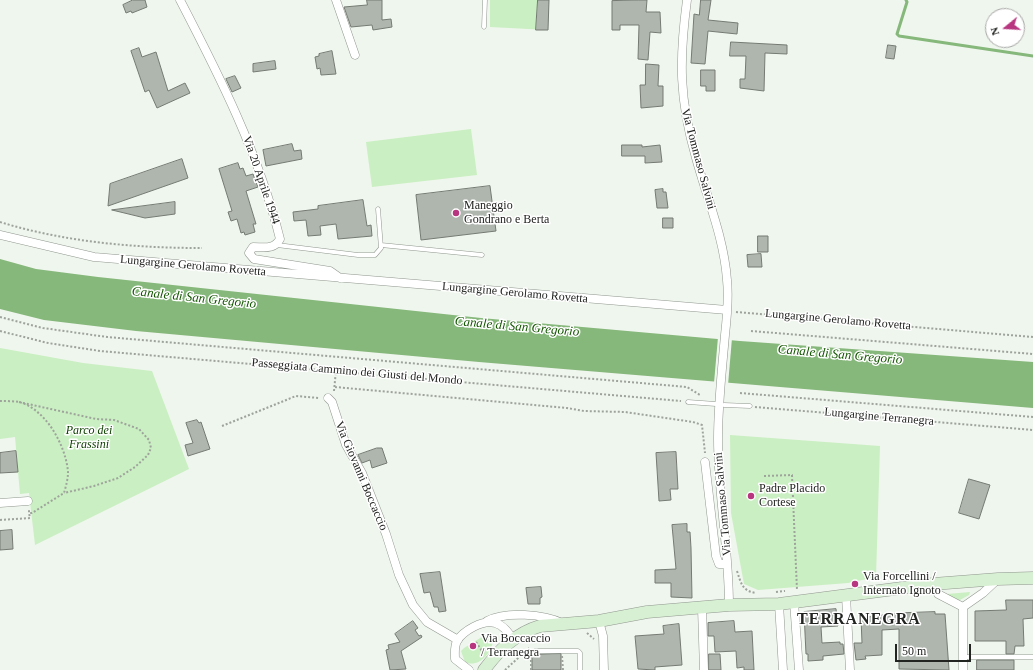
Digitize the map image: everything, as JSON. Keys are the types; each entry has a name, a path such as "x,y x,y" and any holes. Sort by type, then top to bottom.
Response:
{"street":[{"name":"Via 20 Aprile 1944","path":"180,0 232,104 250,146 276,221 280,239 277,245"},
{"path":"336,0 355,55"},
{"name":"Via Tommaso Salvini","path":"687,0 681,62 683,98 694,150 724,255 728,279 727,314 720,395 718,475 728,564 729,605"},
{"name":"Lungargine Gerolamo Rovetta","path":"0,235 94,257 727,314"},
{"path":"277,245 270,248 253,247 249,253 254,259 330,271 340,279"},
{"name":"Via Giovanni Boccaccio","path":"328,398 332,402 346,444 362,473 386,534 399,575 413,605 427,622 458,640"},
{"name":"Via Tommaso Salvini","path":"705,462 716,556 719,564 728,564"},
{"path":"0,503 28,501"},
{"path":"484,670 497,654 513,639 532,628 599,621 622,615 729,605 779,604 933,584 1033,578"},
{"path":"962,607 983,593 998,579"},
{"path":"933,584 938,594 962,607"},
{"path":"846,596 850,670"},
{"path":"794,602 799,670"},
{"path":"779,604 783,670"},
{"path":"962,607 963,670"},
{"path":"702,608 704,670"},
{"path":"469,670 455,659 455,650 458,640 471,629 492,618 524,616 551,618 562,624"},
{"path":"599,621 603,636 604,670"},
{"path":"482,624 495,622 503,627 513,639"}],"lane":[{"path":"484,28 485,0"},
{"path":"277,245 358,255 375,255 381,248 378,209"},
{"path":"381,245 482,255"},
{"path":"688,402 716,404"},
{"path":"724,405 750,406"},
{"path":"535,651 578,651 580,653 580,670"},
{"path":"963,657 1033,658"}],"path":[{"path":"0,222 28,231 91,242 202,248"},
{"name":"Lungargine Gerolamo Rovetta","path":"727,314 1033,337"},
{"path":"0,317 43,328 107,337 687,388"},
{"path":"750,330 1033,354"},
{"name":"Passeggiata Cammino dei Giusti del Mondo","path":"0,331 48,343 100,351 336,370 688,402"},
{"path":"222,426 296,396 328,398 334,392 336,370"},
{"path":"335,387 414,396 460,398 567,408 584,411 625,412 693,422 702,425 705,439 705,462"},
{"path":"740,392 1033,417"},
{"path":"0,400 19,402 96,419 114,420 139,429 149,440 151,448 148,456 118,478 94,486 64,493 40,509 29,513"},
{"path":"19,402 38,412 50,425 60,445 65,457 68,472 64,493"},
{"name":"Lungargine Terranegra","path":"750,406 1033,430"},
{"path":"764,476 792,475 797,590"},
{"path":"0,520 30,518 28,501"},
{"path":"737,570 741,585 748,592 760,594"},
{"path":"476,642 484,654"},
{"path":"505,670 519,655 531,646 531,670"}],"green space":[{"path":"490,0 549,0 548,30 490,27"},
{"path":"471,129 477,175 372,187 366,142"},
{"name":"Parco dei Frassini","path":"0,348 83,363 152,371 189,469 35,545 29,493 20,494 15,437 0,439"},
{"path":"730,435 880,446 876,577 848,583 758,590 744,584 731,513"},
{"path":"970,592 969,595 958,601 947,594"},
{"path":"485,635 490,636 493,642 486,656 479,662 465,662 461,651"}],"water":[{"name":"Canale di San Gregorio","path":"0,259 36,269 98,277 481,318 740,341 1033,362 1033,408 479,362 136,331 44,320 0,309"}],"pier":[{"path":"718,337 732,338 728,385 714,383"}],"building":[{"path":"133,0 145,0 147,7 132,13 131,11 126,13 123,5"},
{"path":"367,0 382,0 382,20 391,19 392,27 373,30 372,25 351,27 344,7 367,5"},
{"path":"538,0 549,0 548,30 536,30"},
{"path":"647,0 646,12 660,12 661,33 650,32 648,60 638,59 639,25 620,25 620,30 612,30 612,1"},
{"path":"701,0 711,0 708,20 738,23 737,34 708,31 705,64 691,63 694,14 699,15"},
{"path":"731,42 787,45 787,54 765,53 764,91 740,88 740,79 745,79 746,56 730,56"},
{"path":"888,45 896,46 894,59 886,58"},
{"path":"139,48 142,57 156,52 168,91 185,83 190,93 157,108 149,90 145,92 131,51"},
{"path":"332,51 336,74 321,75 320,68 317,69 315,57 319,56 319,54"},
{"path":"275,61 276,69 253,72 253,64"},
{"path":"646,64 659,65 658,86 663,86 663,106 641,108 640,85 645,85"},
{"path":"701,70 715,70 715,91 706,91 706,86 701,86"},
{"path":"235,76 241,88 232,92 226,79"},
{"path":"292,144 294,151 301,150 302,159 266,166 263,150"},
{"path":"622,145 642,145 642,147 660,145 662,162 645,163 645,156 622,156"},
{"path":"182,159 188,178 108,206 110,184"},
{"path":"238,163 240,169 243,168 246,176 253,174 258,187 246,191 256,224 253,224 255,232 245,235 244,232 241,233 237,219 231,221 228,212 232,211 219,169"},
{"name":"Maneggio Gondrano e Berta","path":"490,186 496,231 421,240 416,195"},
{"path":"663,189 663,192 666,192 668,208 657,208 655,190"},
{"path":"363,200 367,226 371,225 372,236 338,239 336,224 320,226 321,235 308,236 306,220 294,221 293,212 318,209 318,206"},
{"path":"175,202 175,214 145,218 112,210"},
{"path":"663,218 673,218 673,228 663,228"},
{"path":"758,236 768,236 768,252 758,252"},
{"path":"761,254 762,267 748,267 747,255"},
{"path":"197,420 199,423 201,422 210,449 188,456 185,445 193,443 186,423"},
{"path":"377,448 382,448 387,463 372,468 370,460 362,463 358,455"},
{"path":"16,451 18,472 0,473 0,453"},
{"path":"676,452 678,489 670,489 671,500 659,501 656,453"},
{"path":"969,479 990,485 979,519 959,513"},
{"path":"687,524 687,532 690,532 692,598 671,597 671,583 655,583 655,570 676,569 672,525"},
{"path":"12,530 13,549 0,550 0,531"},
{"path":"440,572 446,611 439,612 438,607 434,607 430,592 424,593 420,574"},
{"path":"541,587 542,597 540,598 540,604 528,604 526,588"},
{"path":"1006,600 1033,600 1033,618 1023,619 1024,646 1015,646 1014,654 1006,654 1006,641 975,641 975,611 1006,610"},
{"path":"836,609 838,626 821,627 822,643 840,642 840,644 843,644 844,654 823,656 823,660 808,661 808,654 806,654 804,612"},
{"path":"935,612 935,614 945,614 949,670 899,669 899,629 882,630 882,655 865,656 866,659 856,660 854,643 862,643 861,618 898,613"},
{"path":"413,621 418,628 415,630 419,636 421,635 422,637 401,651 406,669 390,670 386,650 389,649 388,645 400,642 395,634"},
{"path":"734,621 735,632 752,631 754,670 744,670 744,667 737,668 736,651 715,652 714,636 708,636 708,623"},
{"path":"679,624 682,665 655,667 655,670 638,669 635,636 664,634 663,626"},
{"path":"561,654 561,670 532,670 532,655"},
{"path":"709,654 720,654 721,670 709,670"},
{"path":"977,660 1014,660 1014,670 977,670"}],"waterway":[{"path":"906,0 907,2 897,34 899,36 1033,56"}],"place":[{"name":"Maneggio Gondrano e Berta","path":"456,213"},
{"name":"Padre Placido Cortese","path":"751,496"},
{"name":"Via Forcellini / Internato Ignoto","path":"855,584"},
{"name":"Via Boccaccio / Terranegra","path":"473,646"}],"district":[{"name":"TERRANEGRA","path":"859,620"}]}
